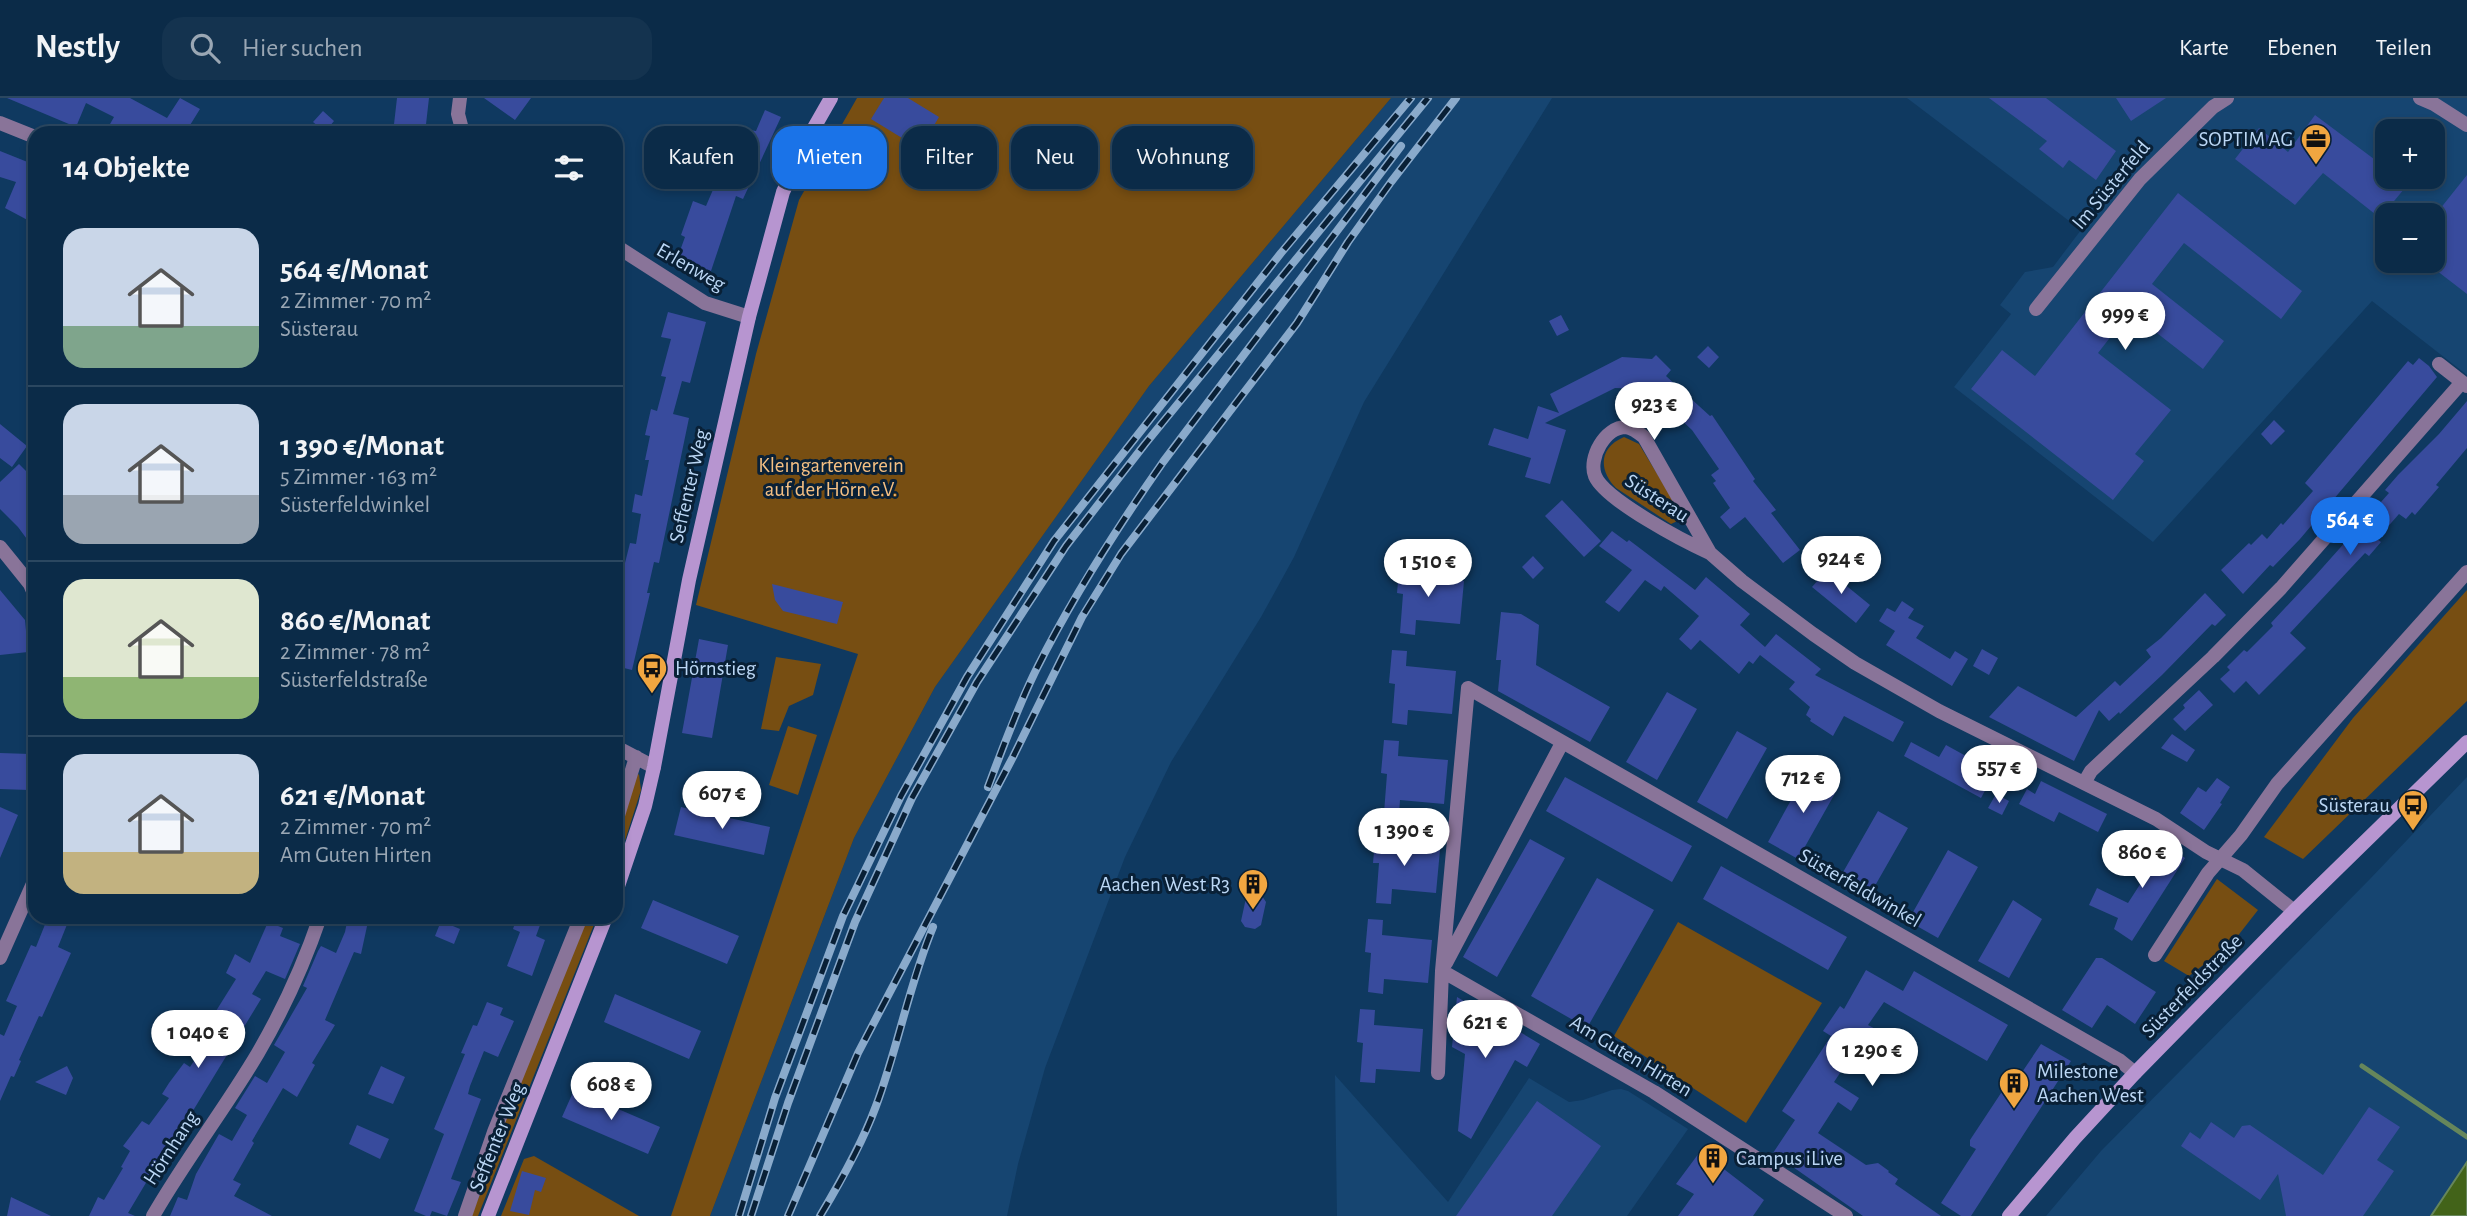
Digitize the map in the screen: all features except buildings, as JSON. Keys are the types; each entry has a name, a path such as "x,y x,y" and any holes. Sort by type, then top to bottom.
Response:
{"street":[{"path":"460,98 458,114 461,126"},
{"name":"Seffenter Weg","path":"623,871 645,806 654,767 689,580 749,317 783,192 807,140 831,98"},
{"name":"Im Süsterfeld","path":"2036,309 2140,179 2213,107 2227,98"},
{"path":"2420,98 2467,125"},
{"path":"0,123 28,133"},
{"name":"Erlenweg","path":"623,250 705,303 749,317"},
{"path":"2084,783 2091,771 2213,657 2281,588 2464,384 2439,364"},
{"name":"Süsterau","path":"1710,553 1644,437 1625,427 1616,430 1601,443 1594,456 1593,467 1601,486 1684,541 1710,553 1775,607 1855,663 1939,711 2156,819 2220,859"},
{"path":"0,547 28,582"},
{"path":"2155,955 2208,873 2241,835 2277,784 2467,572"},
{"name":"Süsterfeldwinkel","path":"1442,971 1468,688 2107,1053 2135,1073"},
{"name":"Süsterfeldstraße","path":"2009,1216 2135,1073 2294,911 2467,742"},
{"path":"1438,1073 1442,971 1562,743"},
{"path":"623,750 654,767"},
{"path":"623,799 636,757"},
{"path":"2220,859 2243,870 2294,911"},
{"path":"0,958 28,895"},
{"name":"Hörnhang","path":"153,1216 173,1181 258,1053 305,962 318,924"},
{"name":"Seffenter Weg","path":"464,1216 494,1132 578,924"},
{"name":"Seffenter Weg","path":"488,1216 603,924"},
{"name":"Am Guten Hirten","path":"1442,971 1654,1092 1846,1216"}],"shaded area":[{"path":"1391,98 1552,98 1364,402 1294,557 1261,617 1171,762 1125,857 1045,1068 1018,1164 1007,1216 710,1216 854,838 935,687 1149,386"},
{"path":"1907,98 2467,98 2467,375 2372,301 2153,542 1954,387 2011,314 2000,305 2025,272 2053,267 2081,230"},
{"path":"2467,777 2467,1216 2046,1216 2101,1151"},
{"path":"1335,1075 1448,1202 1529,1078 1569,1102 1612,1090 1628,1091 1688,1129 1627,1216 1337,1216"},
{"path":"2467,1162 2467,1216 2431,1216"}],"green space":[{"name":"Kleingartenverein auf der Hörn e.V.","path":"857,98 1391,98 1149,386 935,687 854,838 710,1216 671,1216 858,654 696,605 756,354 799,200 805,189 887,189 887,126 841,126"},
{"path":"1624,437 1639,444 1684,518 1671,524 1616,488 1610,481 1604,467 1606,453 1609,447"},
{"path":"2467,590 2467,701 2303,859 2264,837 2353,718"},
{"path":"776,657 821,664 813,695 789,706 779,731 761,729"},
{"path":"788,726 817,735 798,795 769,785"},
{"path":"639,774 641,790 623,847 623,822 636,776"},
{"path":"2217,879 2258,910 2233,942 2189,976 2164,961"},
{"path":"1678,922 1822,1003 1746,1123 1614,1036"},
{"path":"585,924 594,924 478,1216 471,1216 487,1177 499,1135"},
{"path":"534,1156 639,1216 501,1216 524,1159"}],"waterway":[{"path":"2362,1066 2467,1137"}],"railway":[{"path":"739,1216 775,1098 843,916 901,796 967,677 1054,541 1281,253 1411,98"},
{"path":"751,1216 788,1103 855,922 912,798 977,682 1066,546 1145,444 1428,98"},
{"path":"788,1216 858,1053 1013,757 1082,617 1121,554 1297,323 1348,242 1456,98"},
{"path":"988,787 1037,668 1112,537 1163,462 1401,146"},
{"path":"820,1216 851,1162 876,1106 933,927"}],"place":[{"name":"SOPTIM AG","path":"2316,166"},
{"name":"Hörnstieg","path":"652,695"},
{"name":"Süsterau","path":"2413,832"},
{"name":"Aachen West R3","path":"1253,911"},
{"name":"Milestone Aachen West","path":"2014,1110"},
{"name":"Campus iLive","path":"1713,1185"}]}
